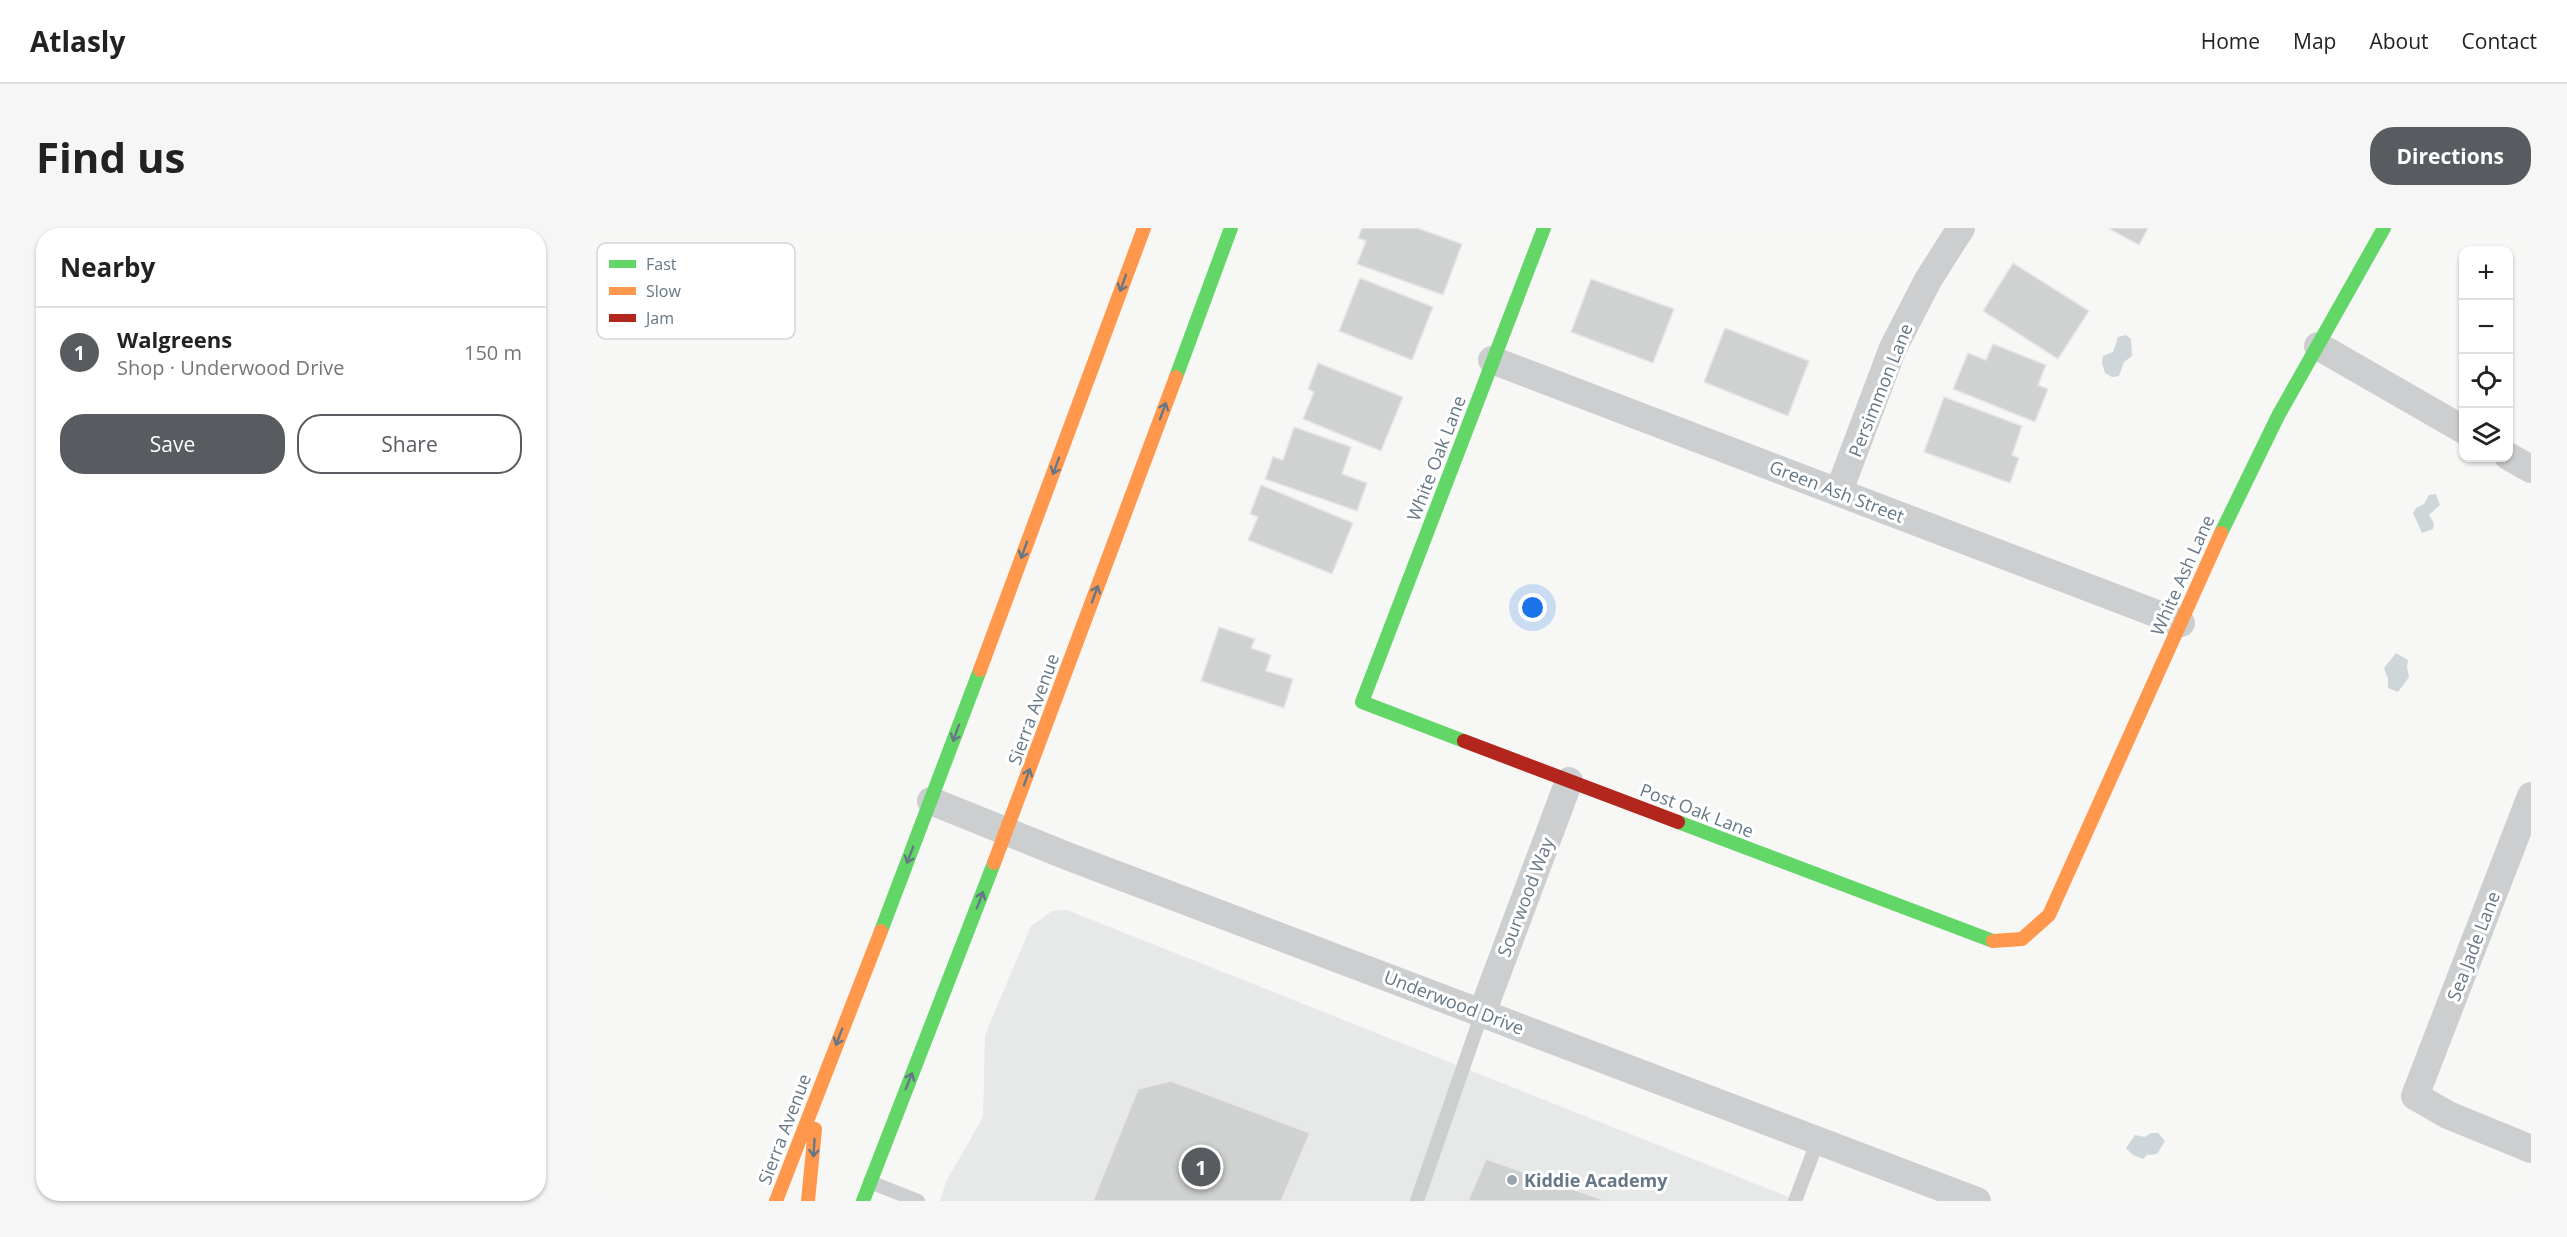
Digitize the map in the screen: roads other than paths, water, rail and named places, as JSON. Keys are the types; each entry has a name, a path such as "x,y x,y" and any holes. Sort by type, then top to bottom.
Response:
{"main road":[{"name":"Sierra Avenue","path":"776,1201 931,801 1144,228"},
{"name":"Sierra Avenue","path":"862,1201 1006,831 1231,228"},
{"name":"White Oak Lane","path":"1362,702 1544,228"},
{"name":"White Ash Lane","path":"2022,939 2049,915 2256,456 2384,228"},
{"name":"Post Oak Lane","path":"1362,702 1992,941 2022,939"},
{"path":"808,1201 811,1188 816,1094"}],"street":[{"name":"Persimmon Lane","path":"1839,491 1893,348 1928,279 1961,228"},
{"path":"2318,346 2459,428"},
{"name":"Green Ash Street","path":"1492,360 2181,623"},
{"path":"2513,459 2531,469"},
{"name":"Sourwood Way","path":"1482,1013 1569,781"},
{"name":"Sea Jade Lane","path":"2531,796 2415,1096 2448,1115 2531,1149"},
{"name":"Underwood Drive","path":"931,801 1977,1201"}],"lane":[{"path":"1417,1201 1482,1013"},
{"path":"1795,1201 1818,1140"},
{"path":"870,1182 918,1201"}],"place":[{"name":"Walgreens","path":"1201,1167"},
{"name":"Kiddie Academy","path":"1512,1180"}]}
